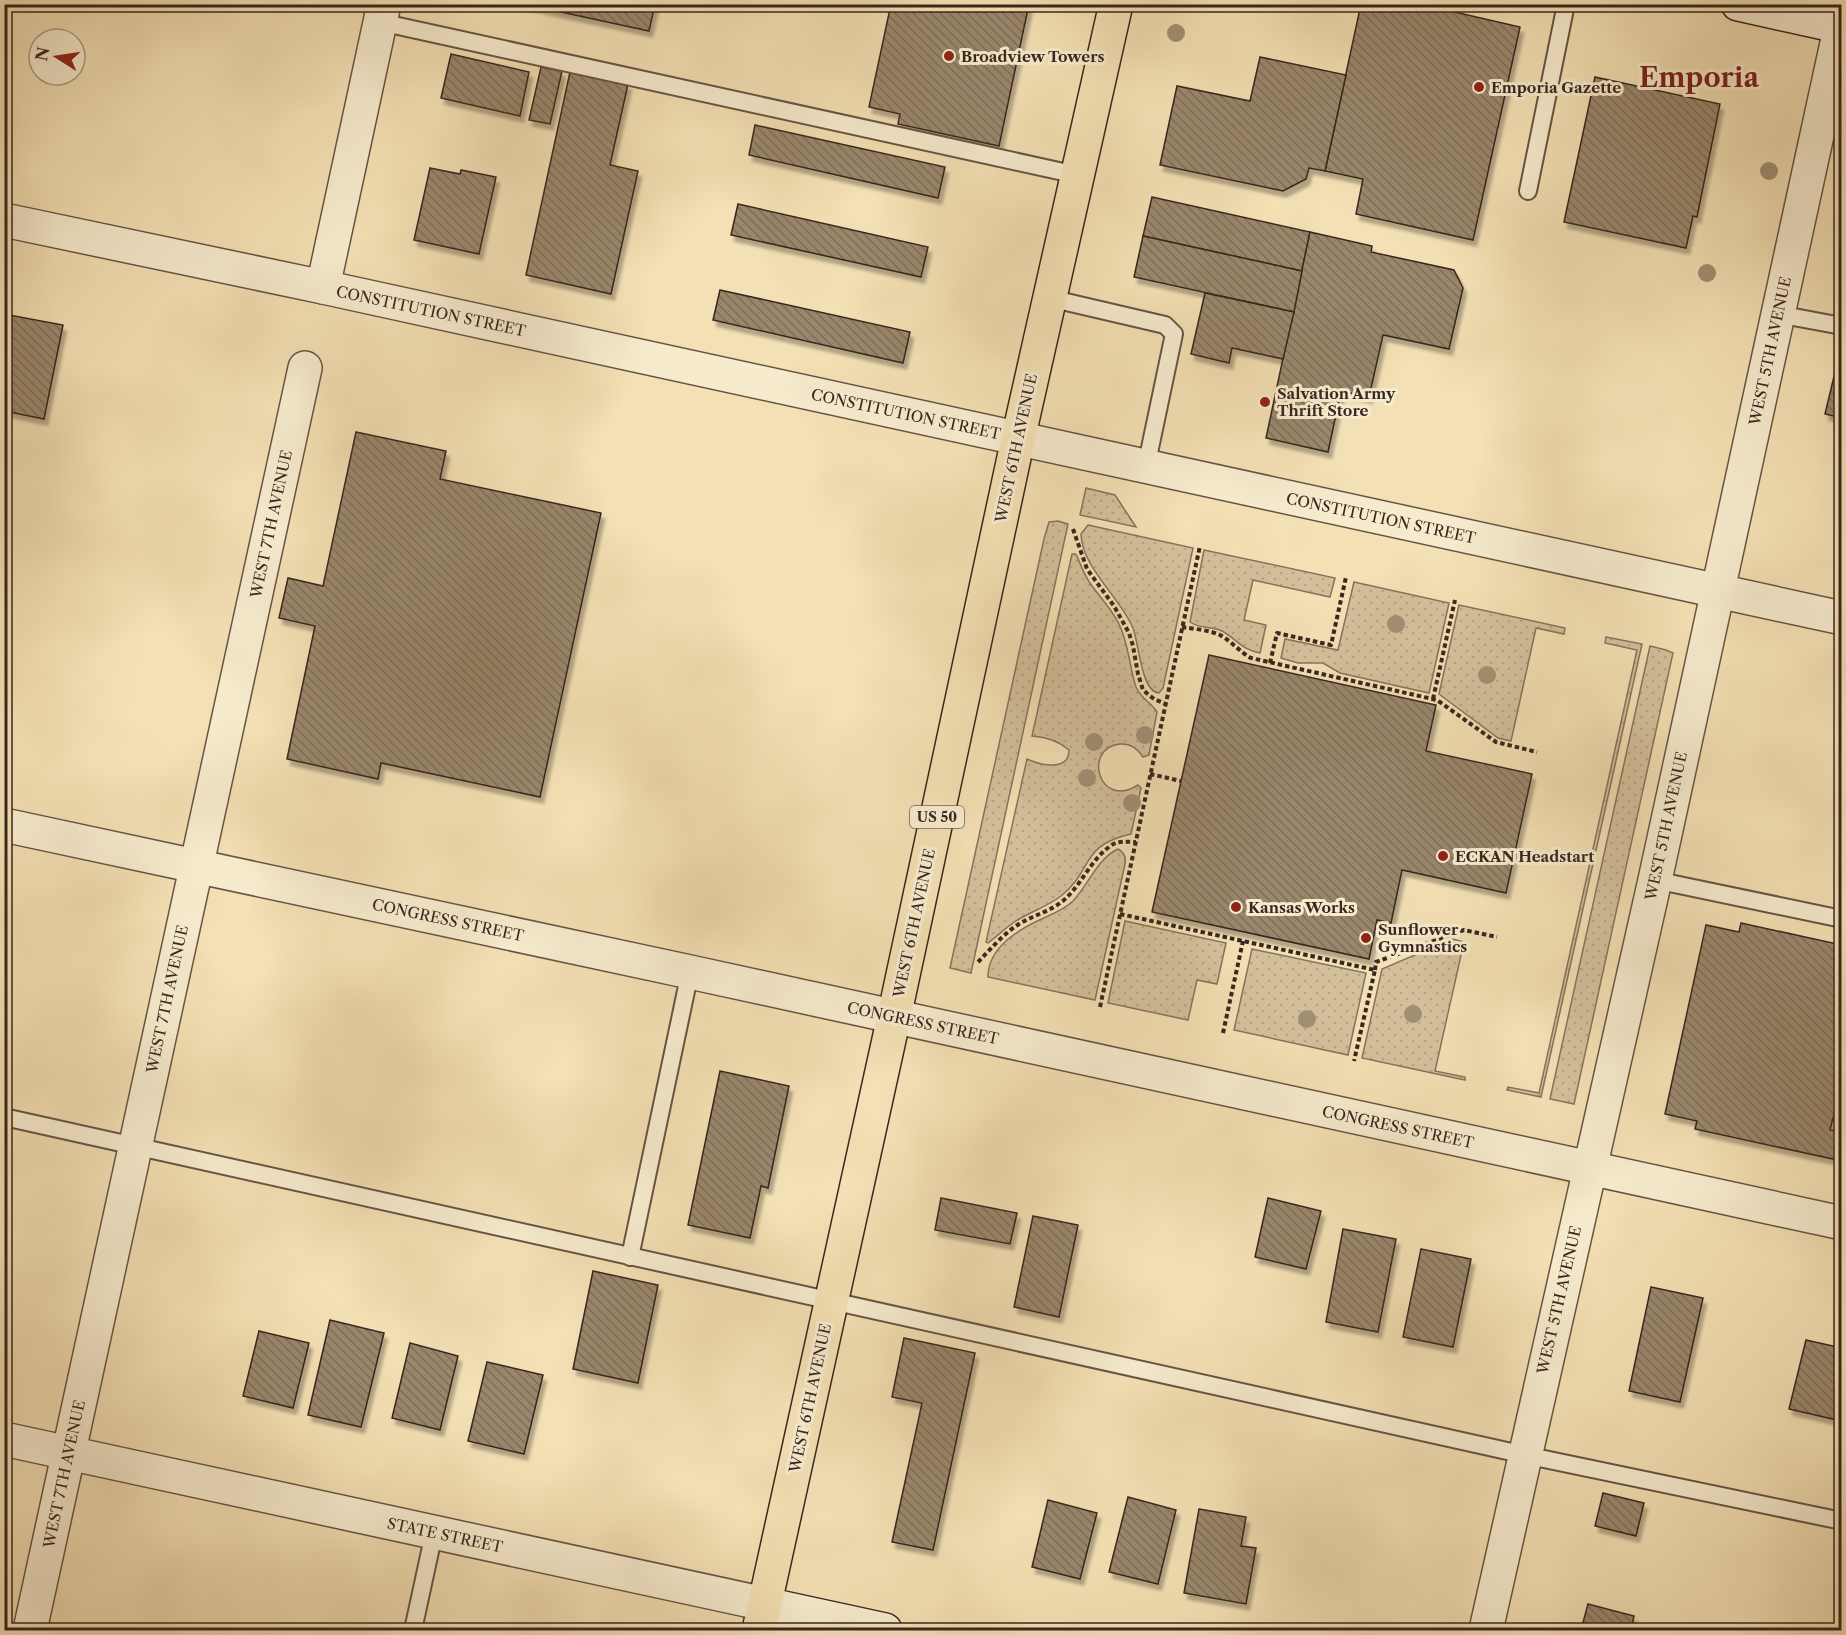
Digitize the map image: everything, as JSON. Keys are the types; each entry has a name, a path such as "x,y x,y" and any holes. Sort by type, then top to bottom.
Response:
{"main road":[{"name":"WEST 6TH AVENUE","path":"762,1617 1018,439 1116,4"}],"street":[{"path":"1738,4 1841,27"},
{"path":"323,287 382,9"},
{"name":"WEST 5TH AVENUE","path":"1486,1630 1588,1169 1655,880 1842,20"},
{"name":"CONSTITUTION STREET","path":"4,220 323,287 1842,618"},
{"name":"WEST 7TH AVENUE","path":"30,1630 305,368"},
{"name":"CONGRESS STREET","path":"4,825 1842,1223"},
{"name":"STATE STREET","path":"4,1439 434,1533 762,1617 885,1630"}],"lane":[{"path":"1528,191 1566,4"},
{"path":"382,9 1077,175"},
{"path":"1049,298 1165,325 1174,334 1146,467"},
{"path":"1778,314 1842,326"},
{"path":"1655,880 1842,919"},
{"path":"630,1257 690,972"},
{"path":"4,1117 1525,1455 1842,1521"},
{"path":"412,1630 434,1533"}],"path":[{"path":"1073,529 1087,569 1114,606 1129,633 1143,690 1154,699 1166,704"},
{"path":"1100,1006 1200,546"},
{"path":"1270,663 1277,633 1331,645 1346,577"},
{"path":"1433,699 1455,600"},
{"path":"1182,627 1223,636 1240,652 1251,658 1437,700 1496,742 1537,752"},
{"path":"1150,774 1181,781"},
{"path":"978,962 1015,926 1056,906 1073,892 1094,861 1110,846 1116,842 1136,843"},
{"path":"1120,914 1375,970"},
{"path":"1354,1061 1376,962 1464,930 1497,937"},
{"path":"1223,1033 1244,941"}],"shaded area":[{"path":"1086,488 1115,495 1136,527 1080,515"},
{"path":"1058,521 1068,524 971,973 950,968 1044,539 1049,522"},
{"path":"1088,525 1193,548 1163,688 1159,693 1153,691 1144,676 1135,635 1127,616 1094,571 1088,559 1081,534"},
{"path":"1204,550 1335,578 1330,597 1253,580 1244,620 1266,625 1260,653 1253,651 1243,647 1222,631 1197,626 1190,622"},
{"path":"1072,554 1077,556 1087,579 1119,624 1125,639 1136,687 1157,712 1149,755 1143,757 1134,747 1120,744 1108,748 1101,756 1100,775 1105,784 1113,790 1124,791 1138,785 1141,788 1131,834 1103,845 1095,852 1071,887 1061,896 1016,921 988,943 986,942 1027,759 1053,765 1064,762 1068,757 1069,750 1056,741 1032,736"},
{"path":"1354,582 1449,603 1429,693 1340,673 1323,663 1298,663 1281,658 1285,639 1338,650"},
{"path":"1459,605 1565,628 1564,634 1536,628 1511,741 1498,738 1439,694"},
{"path":"1606,637 1642,644 1541,1097 1507,1090 1508,1087 1539,1093 1637,650 1605,643"},
{"path":"1650,646 1673,653 1574,1104 1550,1099"},
{"path":"1118,849 1124,855 1125,864 1095,1000 988,977 989,966 1000,947 1026,927 1070,904 1104,859"},
{"path":"1125,921 1226,943 1217,984 1197,980 1188,1020 1108,1003"},
{"path":"1452,939 1464,942 1435,1071 1465,1077 1465,1080 1362,1058 1382,969"},
{"path":"1252,949 1366,973 1348,1055 1234,1030"}],"building":[{"path":"524,4 655,4 649,31"},
{"name":"Broadview Towers","path":"891,4 1029,4 999,146 898,124 900,114 869,107"},
{"path":"1361,4 1420,4 1520,27 1473,240 1356,214 1363,179 1325,171"},
{"path":"451,54 529,72 520,116 441,98"},
{"path":"1260,57 1346,75 1325,171 1309,168 1306,179 1283,191 1160,165 1177,86 1250,101"},
{"path":"541,67 562,71 550,124 529,120"},
{"path":"570,72 628,84 610,165 638,171 611,294 526,275"},
{"path":"1595,77 1720,104 1697,217 1693,216 1686,248 1564,222"},
{"path":"755,125 945,167 938,198 749,155"},
{"path":"430,168 460,174 461,170 496,177 479,254 414,240"},
{"path":"1152,197 1310,232 1302,271 1143,236"},
{"path":"738,204 928,247 921,277 731,235"},
{"path":"1310,232 1372,246 1371,252 1454,270 1463,288 1449,349 1383,335 1369,397 1341,391 1328,452 1266,438"},
{"path":"1143,236 1302,271 1294,312 1134,277"},
{"path":"720,290 910,332 903,363 713,320"},
{"path":"1205,293 1294,312 1283,359 1232,348 1229,363 1191,354"},
{"path":"9,315 63,325 44,419 4,411 4,339"},
{"path":"1842,347 1842,418 1825,414"},
{"path":"356,432 446,451 440,479 601,513 540,797 381,763 378,779 287,759 315,626 279,618 288,578 323,586"},
{"path":"1209,655 1436,705 1426,751 1532,774 1506,893 1402,870 1391,923 1377,920 1369,959 1152,912"},
{"path":"1741,923 1842,945 1842,1084 1830,1130 1842,1132 1842,1161 1695,1129 1697,1121 1665,1114 1706,925 1739,932"},
{"path":"720,1071 789,1086 768,1188 761,1186 750,1238 688,1225"},
{"path":"941,1198 1017,1213 1010,1244 935,1230"},
{"path":"1268,1198 1321,1211 1306,1269 1255,1257"},
{"path":"1033,1216 1078,1225 1059,1317 1014,1307"},
{"path":"1343,1229 1396,1239 1378,1332 1326,1322"},
{"path":"1421,1249 1471,1259 1453,1347 1403,1337"},
{"path":"593,1271 658,1285 638,1383 573,1369"},
{"path":"1651,1287 1703,1298 1680,1402 1629,1391"},
{"path":"330,1320 384,1333 361,1427 308,1415"},
{"path":"259,1331 309,1343 293,1408 243,1396"},
{"path":"904,1338 975,1353 933,1550 892,1542 922,1403 892,1397"},
{"path":"1806,1340 1842,1348 1842,1401 1837,1420 1789,1409"},
{"path":"410,1343 458,1356 440,1430 392,1418"},
{"path":"487,1362 543,1375 524,1454 468,1441"},
{"path":"1603,1493 1644,1503 1636,1536 1595,1526"},
{"path":"1128,1497 1176,1510 1158,1584 1109,1572"},
{"path":"1048,1500 1097,1513 1080,1579 1032,1567"},
{"path":"1199,1509 1246,1517 1241,1546 1256,1548 1246,1604 1184,1593"},
{"path":"1588,1604 1634,1616 1631,1630 1581,1630"}],"place":[{"name":"Broadview Towers","path":"949,56"},
{"name":"Emporia Gazette","path":"1479,87"},
{"name":"Salvation Army Thrift Store","path":"1265,402"},
{"name":"ECKAN Headstart","path":"1443,856"},
{"name":"Kansas Works","path":"1236,907"},
{"name":"Sunflower Gymnastics","path":"1366,938"}],"district":[{"name":"Emporia","path":"1699,77"}]}
